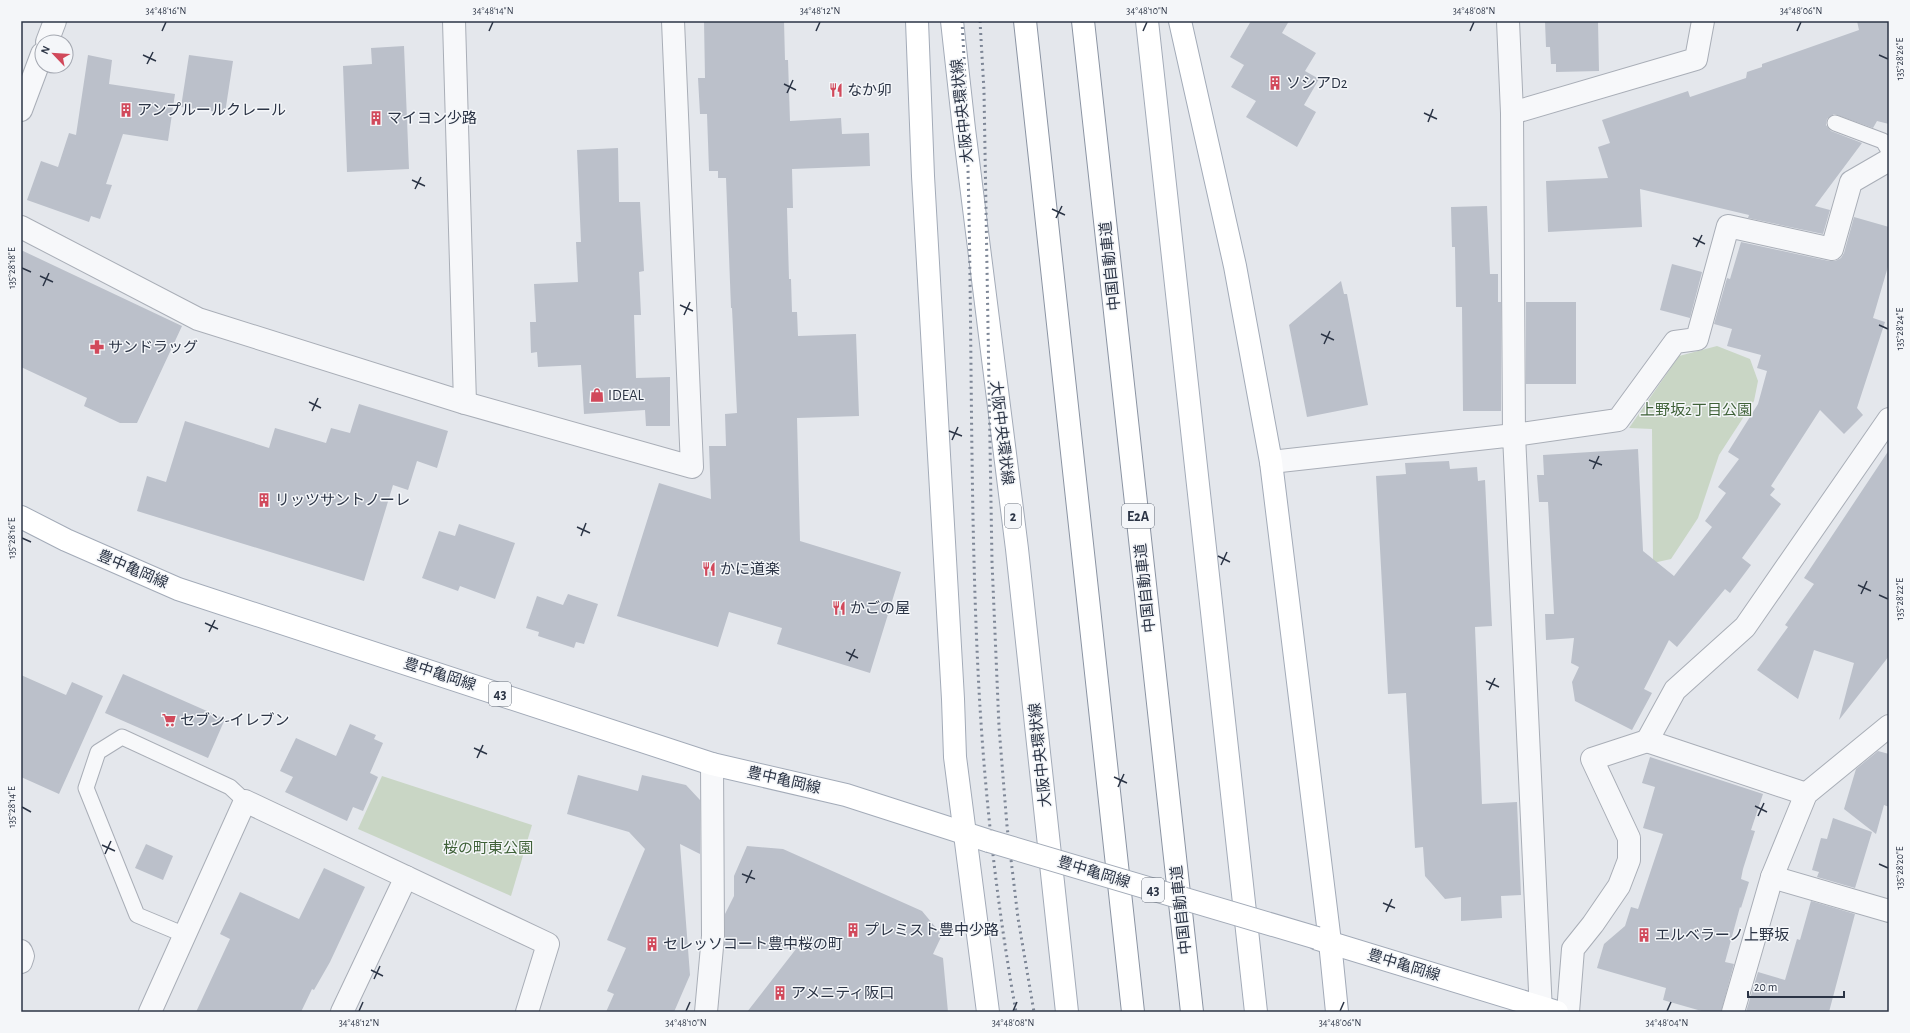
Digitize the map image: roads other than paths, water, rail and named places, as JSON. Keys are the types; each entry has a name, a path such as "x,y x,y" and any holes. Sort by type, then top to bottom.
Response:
{"main road":[{"path":"917,21 923,176 955,757 988,1012"},
{"name":"大阪中央環状線","path":"952,21 964,129 1017,549 1067,1012"},
{"path":"1025,21 1133,1012"},
{"name":"中国自動車道","path":"1083,21 1192,1012"},
{"path":"1147,21 1256,1012"},
{"path":"1180,21 1235,266 1271,462 1323,940 1337,1012"},
{"name":"豊中亀岡線","path":"21,517 66,540 178,589 712,764 846,795 989,841 1323,940 1547,1010"}],"street":[{"path":"50,34 54,21"},
{"path":"454,21 465,403"},
{"path":"21,227 198,319 465,403 692,468 673,21"},
{"path":"1508,21 1512,113 1514,435 1547,1010"},
{"path":"1512,113 1696,59 1703,21"},
{"path":"21,110 34,74"},
{"path":"1271,462 1514,435 1618,420 1674,342 1697,339 1728,226 1832,249 1851,182 1889,160"},
{"path":"1647,741 1675,690 1745,627 1889,418"},
{"path":"1733,1012 1772,877 1806,794 1889,726"},
{"path":"1568,1012 1573,949 1593,924 1619,886 1629,860 1629,838 1592,759 1647,741 1806,794"},
{"path":"706,1012 713,936 712,764"},
{"path":"150,1012 245,801 548,944 527,1012"},
{"path":"342,1012 406,877"},
{"path":"1772,877 1889,911"},
{"path":"21,952 21,962"}],"lane":[{"path":"1835,123 1883,141 1889,151"},
{"path":"184,935 137,915 86,788 98,752 122,737 230,786 245,801"}],"railway":[{"path":"962,21 966,105 970,272 973,523 979,690 988,811 1003,932 1016,1012"},
{"path":"980,21 984,91 992,562 999,727 1007,826 1018,918 1034,1012"}],"place":[{"name":"ソシアD2","path":"1275,83"},
{"name":"なか卯","path":"836,90"},
{"name":"アンプルールクレール","path":"126,110"},
{"name":"マイヨン少路","path":"376,118"},
{"name":"サンドラッグ","path":"97,347"},
{"name":"IDEAL","path":"597,395"},
{"name":"リッツサントノーレ","path":"264,500"},
{"name":"かに道楽","path":"709,569"},
{"name":"かごの屋","path":"839,608"},
{"name":"セブン-イレブン","path":"169,720"},
{"name":"プレミスト豊中少路","path":"853,930"},
{"name":"エルベラーノ上野坂","path":"1644,935"},
{"name":"セレッソコート豊中桜の町","path":"652,944"},
{"name":"アメニティ阪口","path":"780,993"}],"park label":[{"name":"上野坂2丁目公園","path":"1696,410"},
{"name":"桜の町東公園","path":"488,848"}]}
